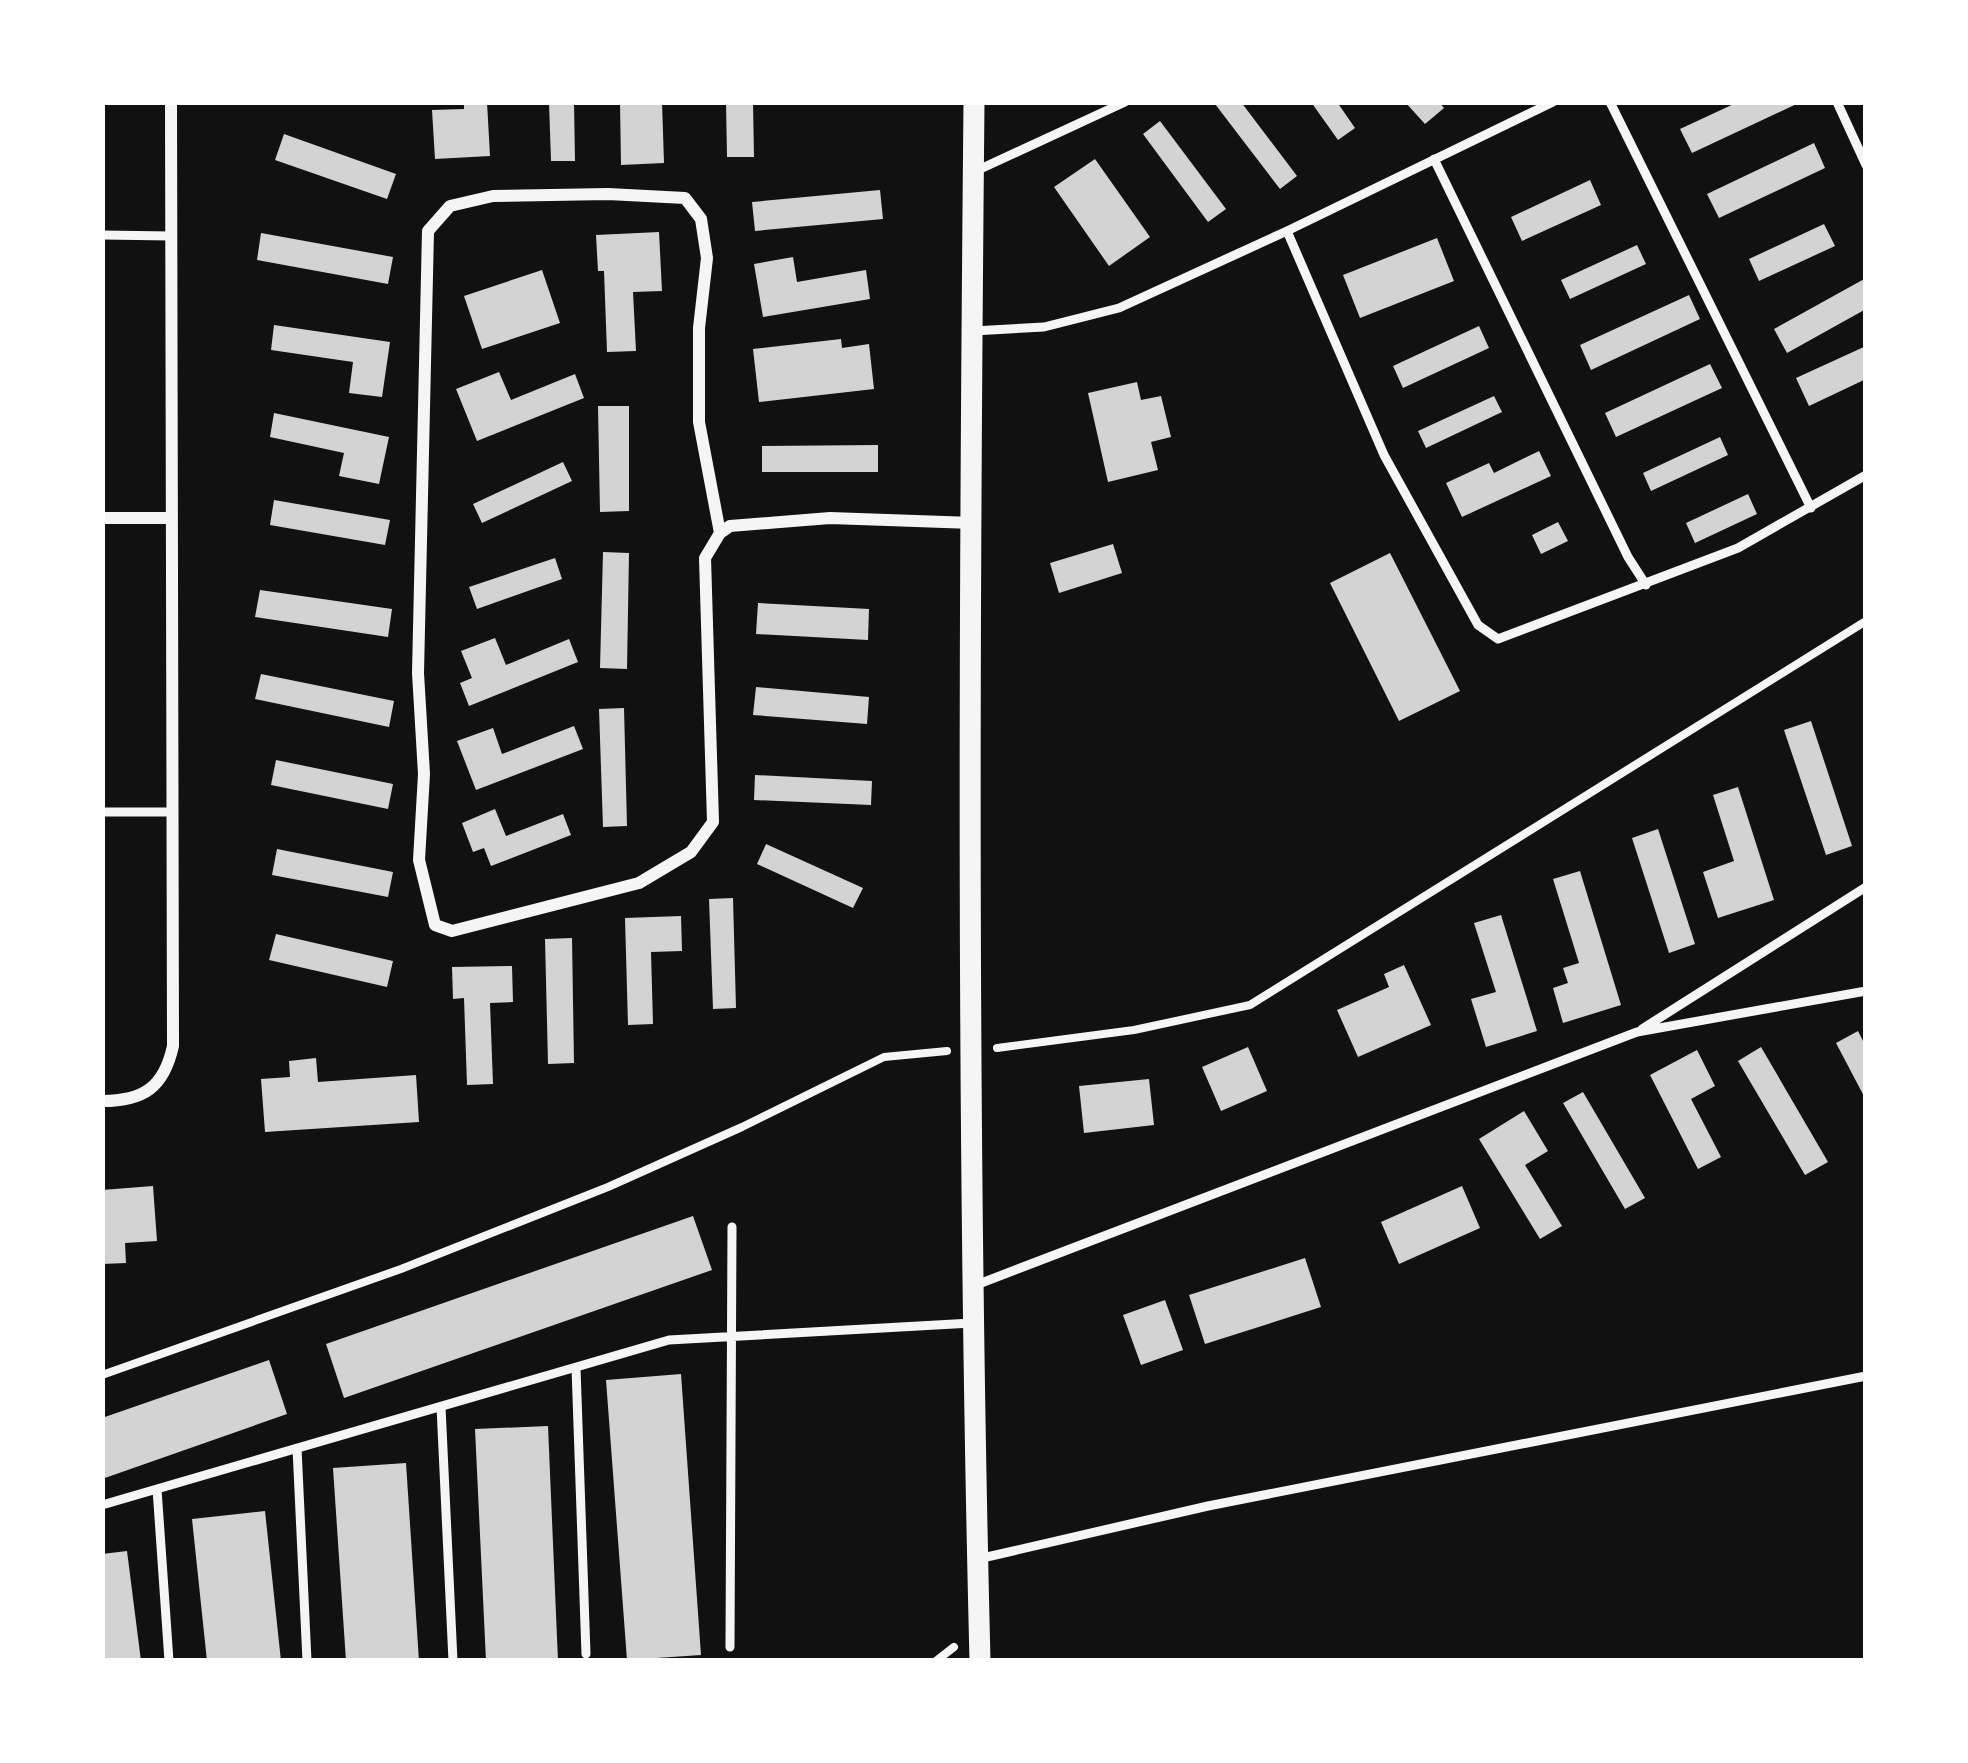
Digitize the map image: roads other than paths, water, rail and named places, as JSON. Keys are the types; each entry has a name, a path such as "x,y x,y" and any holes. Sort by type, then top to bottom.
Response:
{"street":[{"path":"102,1100 139,1097 157,1087 168,1069 173,1046 171,102"},
{"path":"974,102 971,1287 980,1661"},
{"path":"720,532 699,422 699,328 706,258 701,219 685,198 493,196 450,206 428,231 418,673 424,774 419,860 435,926 452,931 639,883 692,852 713,822 705,558 720,532 730,526 830,518 973,523"},
{"path":"102,518 170,518"}],"lane":[{"path":"974,172 1125,102"},
{"path":"973,331 1044,327 1119,308 1553,102"},
{"path":"1610,102 1811,508"},
{"path":"1837,102 1866,165"},
{"path":"1434,159 1646,585"},
{"path":"1287,231 1384,455 1478,626 1498,639 1738,548 1866,475"},
{"path":"102,235 171,236"},
{"path":"102,812 172,812"},
{"path":"1637,1032 1866,887"},
{"path":"971,1287 1637,1032 1866,991"},
{"path":"730,1647 732,1227"},
{"path":"102,1504 669,1340 972,1323"},
{"path":"576,1368 586,1654"},
{"path":"978,1559 1208,1506 1866,1376"},
{"path":"441,1406 453,1661"},
{"path":"297,1448 307,1661"},
{"path":"157,1489 169,1661"}]}
